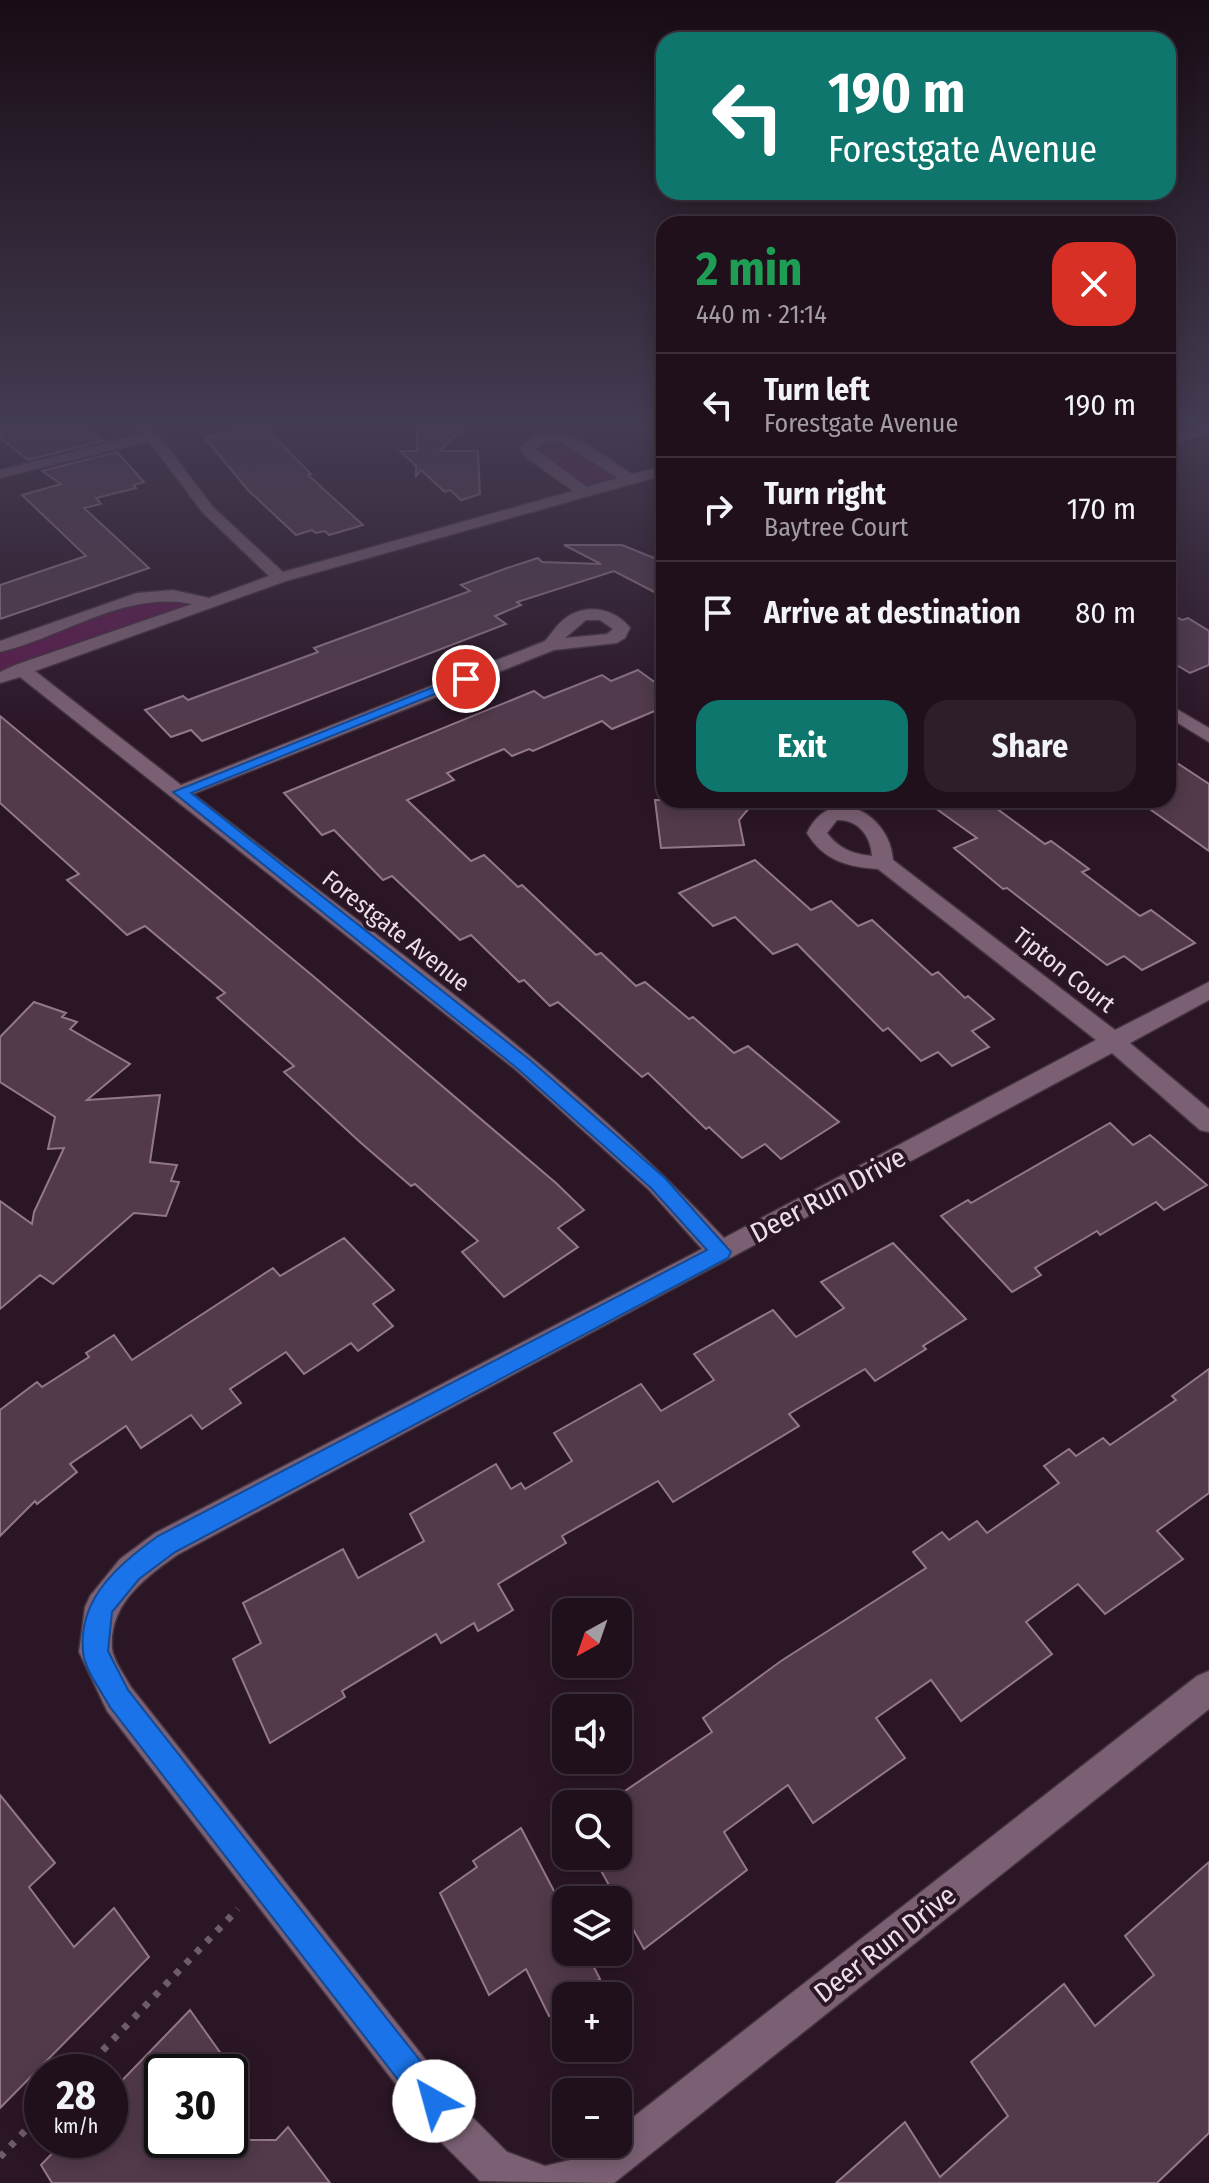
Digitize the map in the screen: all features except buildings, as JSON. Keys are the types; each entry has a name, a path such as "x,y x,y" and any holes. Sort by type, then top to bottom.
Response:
{"street":[{"path":"229,530 280,578"},
{"path":"10,673 280,578 450,530"},
{"path":"0,647 153,594 207,602"},
{"path":"181,792 551,645"},
{"name":"Forestgate Avenue","path":"10,673 181,792 524,1064 658,1183 721,1252"},
{"path":"1176,714 1209,736"},
{"name":"Tipton Court","path":"883,863 1113,1041 1209,1123"},
{"name":"Deer Run Drive","path":"538,2183 494,2167 453,2126 119,1699 95,1652 101,1607 131,1570 166,1544 721,1252 1209,990"},
{"name":"Deer Run Drive","path":"552,2183 592,2175 604,2166 1209,1688"}],"path":[{"path":"99,2054 264,1883"},
{"path":"0,2157 24,2132"}],"shaded area":[{"path":"137,598 207,602 0,678 0,647"}],"route":[{"path":"434,2101 119,1699 95,1652 101,1607 131,1570 166,1544 721,1252 658,1183 524,1064 181,792 466,679"}]}
